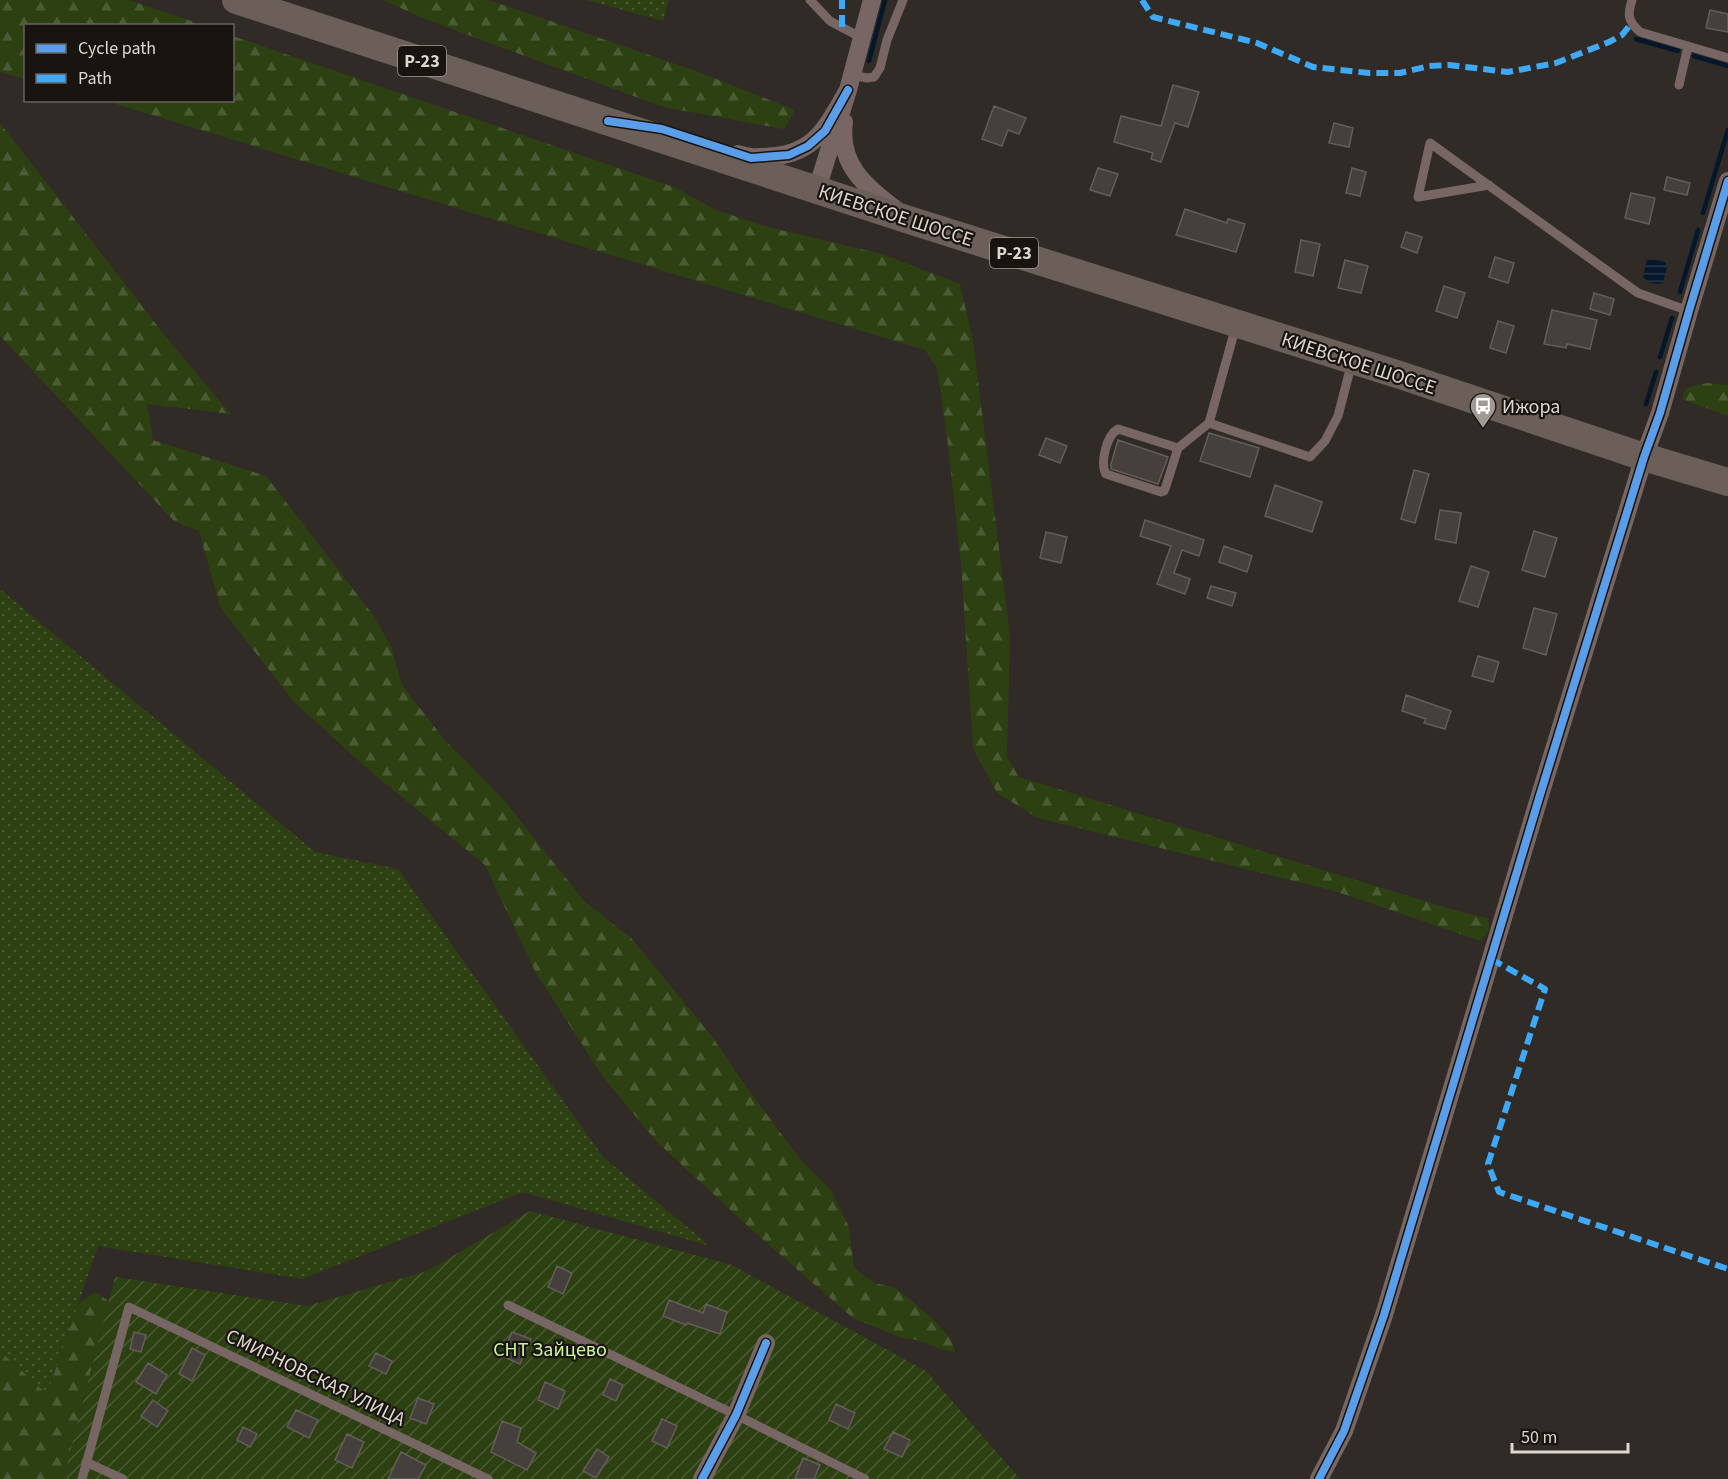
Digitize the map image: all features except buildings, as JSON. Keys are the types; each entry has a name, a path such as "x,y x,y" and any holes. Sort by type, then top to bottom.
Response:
{"main road":[{"name":"КИЕВСКОЕ ШОССЕ","path":"236,0 906,219 1352,360 1728,483"}],"street":[{"path":"817,189 850,83 872,0"},
{"path":"608,121 662,129 751,158 789,154 808,146 825,131 850,83"},
{"path":"850,83 843,128 844,148 850,164 856,175 876,195 906,219"},
{"path":"1319,1479 1344,1431 1384,1315 1539,795 1644,457 1660,413 1728,181"},
{"path":"702,1479 736,1415 766,1343"}],"lane":[{"path":"810,0 830,21 862,38"},
{"path":"850,83 874,77 880,68 887,40 903,0"},
{"path":"1632,0 1629,11 1631,24 1640,32 1728,58"},
{"path":"1679,85 1688,46"},
{"path":"1489,185 1418,197 1430,143 1489,185 1638,294 1689,311"},
{"path":"1178,448 1118,429 1113,432 1106,449 1104,470 1106,474 1161,492 1164,491 1178,448 1209,423 1237,324"},
{"path":"1209,423 1310,457 1325,441 1338,416 1352,360"},
{"path":"508,1305 865,1479"},
{"name":"СМИРНОВСКАЯ УЛИЦА","path":"86,1462 129,1307 488,1479"},
{"path":"82,1479 86,1462 123,1479"}],"green space":[{"path":"0,0 129,0 200,24 24,24 24,79 0,72"},
{"path":"383,0 489,0 696,71 795,110 784,129 663,107 425,19"},
{"path":"587,0 669,0 663,21"},
{"path":"234,36 674,187 716,210 768,227 882,254 960,284 973,341 1010,637 1007,757 1019,777 1461,912 1488,918 1489,930 1481,941 1335,891 1038,818 997,793 973,748 961,563 947,437 937,368 925,350 109,102 234,102"},
{"path":"0,123 170,342 231,414 147,404 153,440 266,476 373,615 391,646 402,685 444,739 503,799 584,901 631,938 711,1035 800,1159 831,1190 849,1227 854,1268 875,1283 896,1288 932,1318 949,1337 954,1352 918,1340 902,1338 853,1318 753,1231 657,1142 603,1077 536,973 485,865 370,771 293,701 220,607 199,531 175,522 0,336"},
{"path":"1707,383 1728,385 1728,416 1682,399 1686,388"},
{"path":"0,589 315,852 398,869 603,1157 710,1246 523,1192 302,1279 98,1246 47,1394 0,1351"},
{"name":"СНТ Зайцево","path":"530,1211 732,1265 926,1371 1020,1479 63,1479 115,1277 307,1306 427,1271"},
{"path":"95,1292 109,1301 63,1479 0,1479 0,1351 47,1394 78,1304"}],"water":[{"path":"1647,260 1665,262 1667,267 1663,283 1652,283 1643,277"}],"waterway":[{"path":"869,61 885,0"},
{"path":"1636,39 1678,51"},
{"path":"1694,56 1728,66"},
{"path":"1703,213 1728,130"},
{"path":"1680,292 1698,230"},
{"path":"1660,357 1672,318"},
{"path":"1646,404 1656,372"}],"marked path":[{"path":"842,0 842,27"},
{"path":"1142,0 1153,17 1257,43 1313,67 1369,73 1400,73 1429,66 1449,65 1508,72 1556,63 1609,42 1622,35 1631,24"},
{"path":"1491,959 1545,989 1488,1164 1499,1192 1728,1269"}],"cycle path":[{"path":"608,121 662,129 751,158 789,155 808,146 825,131 848,90"},
{"path":"1319,1479 1344,1431 1384,1315 1540,795 1644,457 1660,413 1728,181"},
{"path":"702,1479 736,1415 766,1343"}],"place":[{"name":"Ижора","path":"1483,429"}]}
